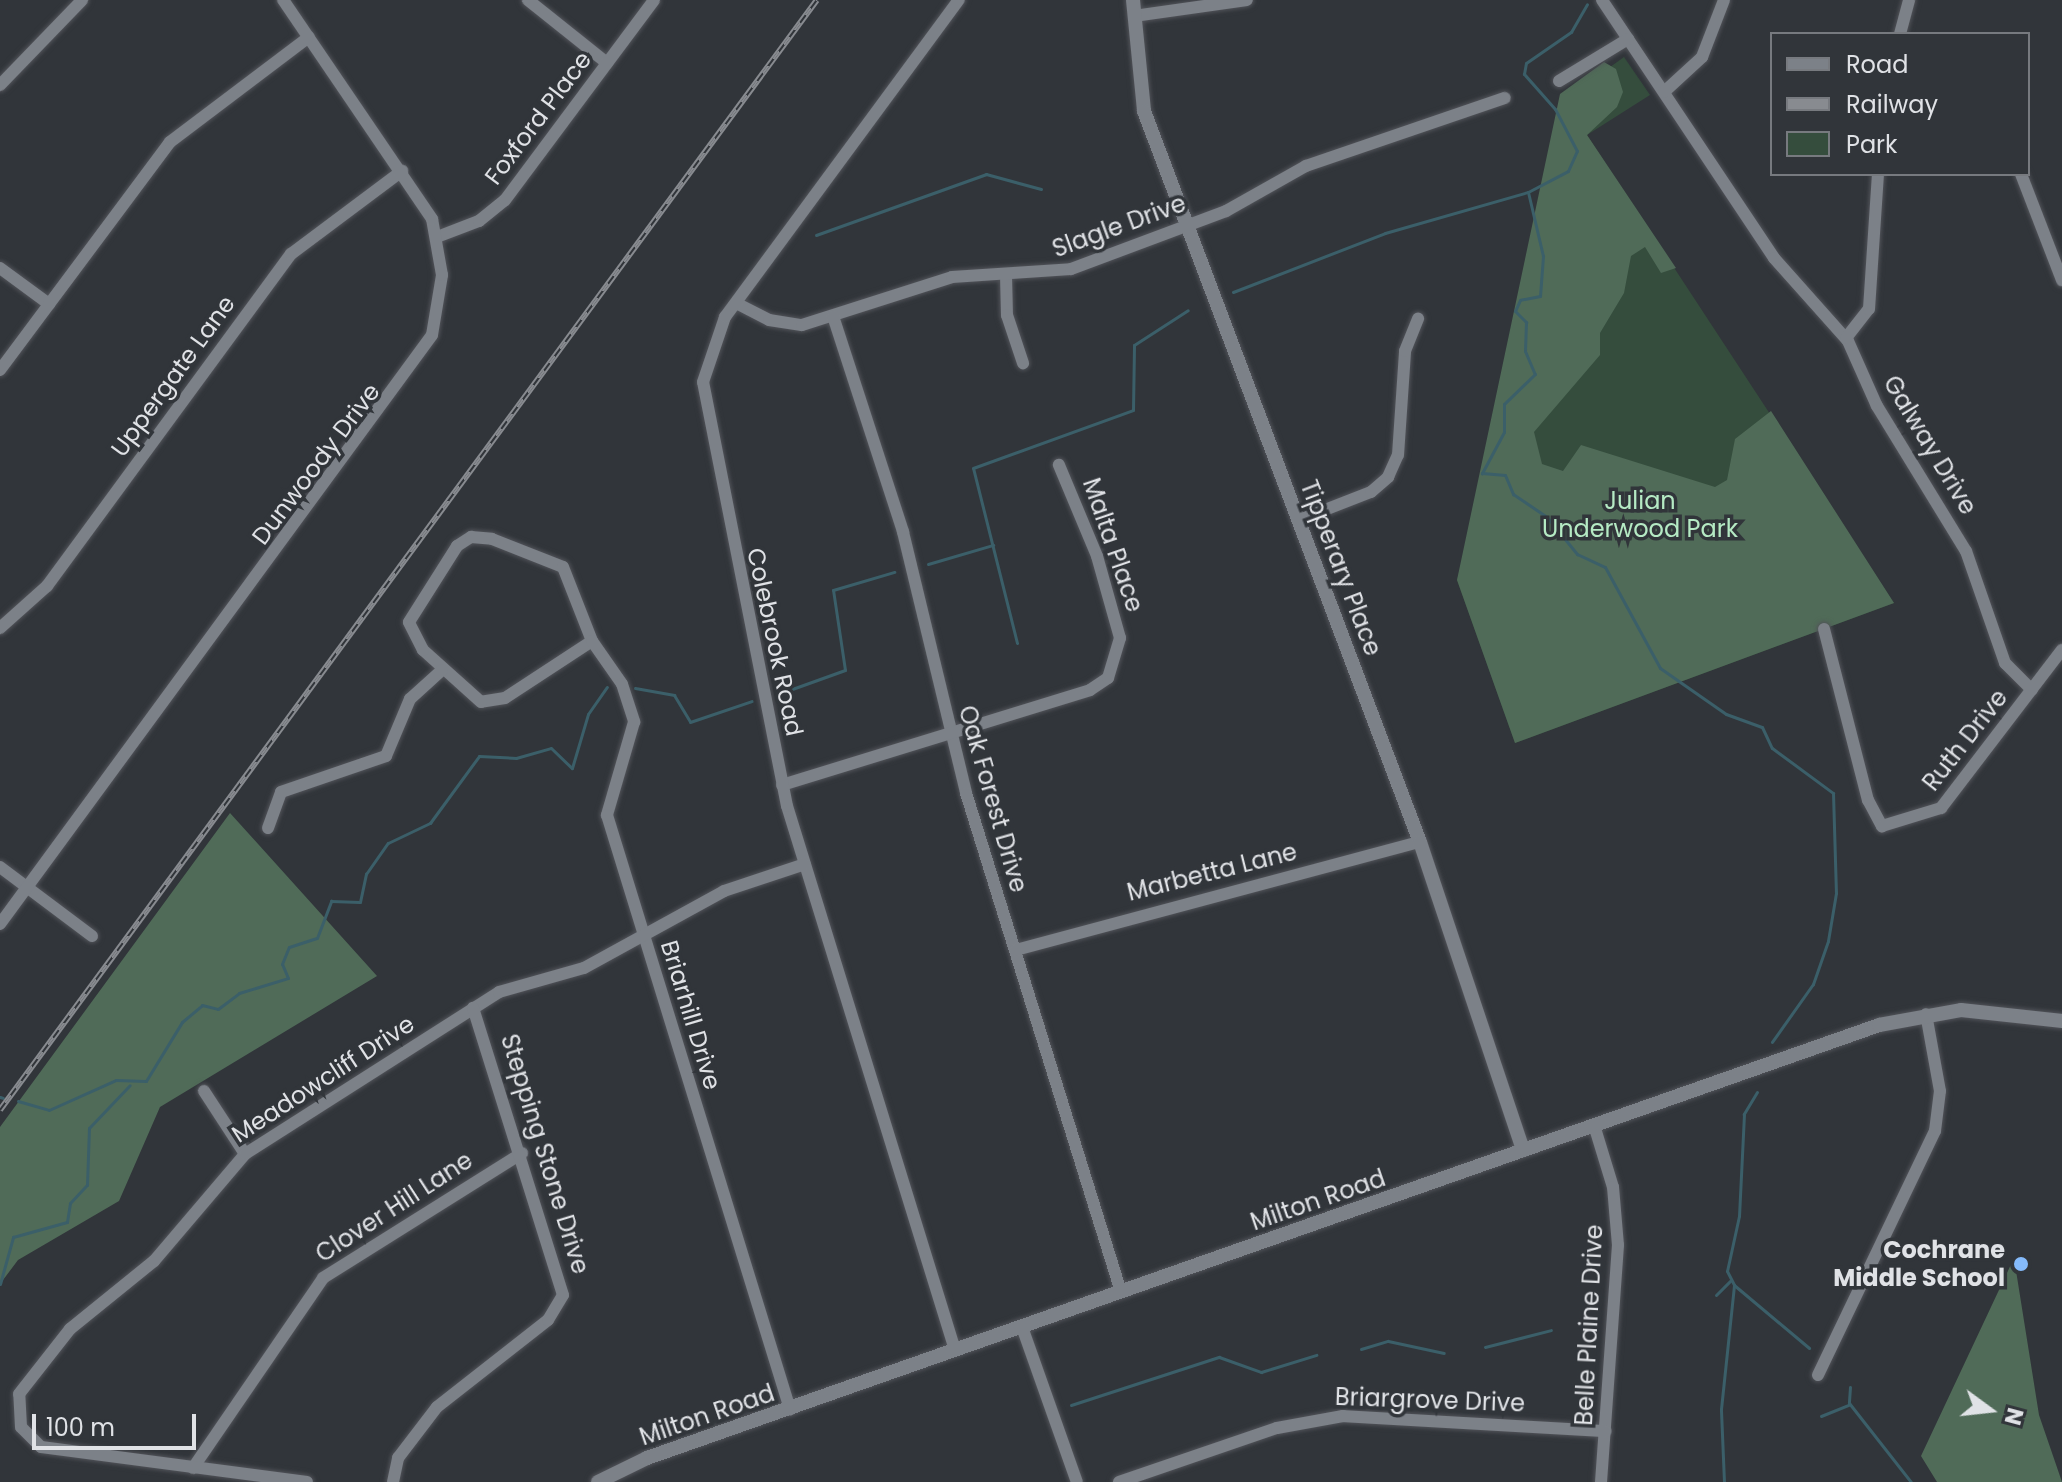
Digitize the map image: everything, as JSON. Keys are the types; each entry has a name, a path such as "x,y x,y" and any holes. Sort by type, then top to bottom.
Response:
{"street":[{"path":"0,85 82,0"},
{"name":"Dunwoody Drive","path":"0,924 423,354 442,287 437,237 402,171 283,0"},
{"path":"528,0 607,63"},
{"name":"Foxford Place","path":"437,237 479,221 505,200 654,0"},
{"name":"Colebrook Road","path":"955,1350 782,785 704,397 709,350 736,303 959,0"},
{"name":"Tipperary Place","path":"1133,0 1140,96 1420,842 1523,1150"},
{"path":"1134,16 1247,0"},
{"name":"Galway Drive","path":"1602,0 1785,273 1846,338 1881,414 1966,551 2005,663 2032,690"},
{"path":"1664,92 1702,57 1724,0"},
{"path":"1901,32 1909,0"},
{"path":"0,370 170,142 309,37"},
{"path":"1559,81 1628,39"},
{"name":"Slagle Drive","path":"736,303 788,325 833,316 952,277 1071,269 1188,225 1306,166 1505,98"},
{"name":"Uppergate Lane","path":"0,628 47,586 291,254 402,171"},
{"path":"1846,338 1869,309 1878,176"},
{"path":"2022,176 2062,280"},
{"path":"0,268 49,304"},
{"path":"1006,275 1007,315 1023,363"},
{"name":"Oak Forest Drive","path":"833,316 903,532 950,733 1121,1292"},
{"path":"1299,520 1371,492 1388,477 1398,455 1405,351 1418,319"},
{"name":"Malta Place","path":"782,785 1090,690 1116,663 1113,609 1059,465"},
{"name":"Briarhill Drive","path":"592,641 498,701 472,699 442,670 409,622 457,546 471,537 563,567 592,641 633,715 607,806 790,1409"},
{"name":"Ruth Drive","path":"1824,629 1868,800 1882,826 1941,808 2062,650"},
{"path":"268,828 281,792 386,756 410,699 442,670"},
{"name":"Marbetta Lane","path":"1016,950 1420,842"},
{"name":"Meadowcliff Drive","path":"307,1482 41,1447 21,1427 17,1405 70,1329 154,1261 245,1154 473,1008 645,937 724,891 805,864"},
{"path":"0,867 92,936"},
{"name":"Stepping Stone Drive","path":"393,1482 398,1458 437,1407 560,1305 563,1284 473,1008"},
{"name":"Milton Road","path":"598,1482 955,1350 1594,1125 1926,1014 1990,1010 2062,1021"},
{"path":"1818,1375 1935,1131 1940,1091 1926,1014"},
{"path":"204,1091 245,1154"},
{"name":"Belle Plaine Drive","path":"1594,1125 1613,1187 1618,1245 1601,1482"},
{"name":"Clover Hill Lane","path":"193,1468 323,1278 522,1153"},
{"path":"1022,1327 1077,1482"},
{"name":"Briargrove Drive","path":"1119,1482 1277,1428 1343,1416 1606,1431"}],"green space":[{"name":"Julian Underwood Park","path":"1624,57 1650,95 1587,135 1894,603 1515,743 1457,580 1589,82"},
{"name":"Julian Underwood Park","path":"1604,62 1616,69 1623,92 1617,107 1587,135 1676,268 1661,273 1645,247 1631,256 1624,293 1600,333 1600,355 1534,432 1542,464 1563,471 1581,445 1715,487 1727,480 1735,439 1771,411 1894,603 1515,743 1457,580 1560,94"},
{"path":"230,813 377,976 160,1107 119,1201 18,1260 0,1284 0,1127"},
{"path":"2014,1258 2039,1415 2062,1482 1937,1482 1921,1456"}],"waterway":[{"path":"1233,292 1385,233 1528,192 1568,171 1577,151 1555,109 1524,74 1526,63 1571,32 1587,4"},
{"path":"816,235 986,174 1041,189"},
{"path":"1528,192 1543,256 1540,296 1520,300 1515,311 1526,322 1525,351 1535,374 1504,404 1504,432 1482,473 1505,475 1513,494 1547,517 1577,554 1605,567 1660,668 1726,714 1762,727 1772,748 1833,793 1836,893 1828,941 1813,984 1772,1042"},
{"path":"1017,643 973,468 1133,410 1134,345 1188,310"},
{"path":"928,564 993,545"},
{"path":"781,693 845,670 833,590 894,572"},
{"path":"18,1101 49,1110 116,1080 146,1081 182,1022 202,1005 218,1009 239,993 288,978 282,964 289,947 317,938 331,901 360,902 366,874 388,843 430,823 479,756 516,758 551,748 572,768 588,714 607,687"},
{"path":"635,688 674,695 690,722 752,701"},
{"path":"0,1284 13,1237 67,1222 70,1203 87,1185 89,1128 130,1085"},
{"path":"1757,1092 1744,1114 1739,1216 1727,1271 1734,1285 1809,1348"},
{"path":"1716,1295 1730,1281"},
{"path":"1724,1482 1721,1409 1734,1285"},
{"path":"1485,1347 1551,1330"},
{"path":"1361,1349 1388,1341 1444,1353"},
{"path":"1071,1405 1219,1357 1261,1372 1316,1355"},
{"path":"1850,1387 1849,1403 1911,1482"},
{"path":"1821,1416 1850,1404"}],"railway":[{"path":"0,1110 817,0"}],"place":[{"name":"Cochrane Middle School","path":"2021,1264"}]}
